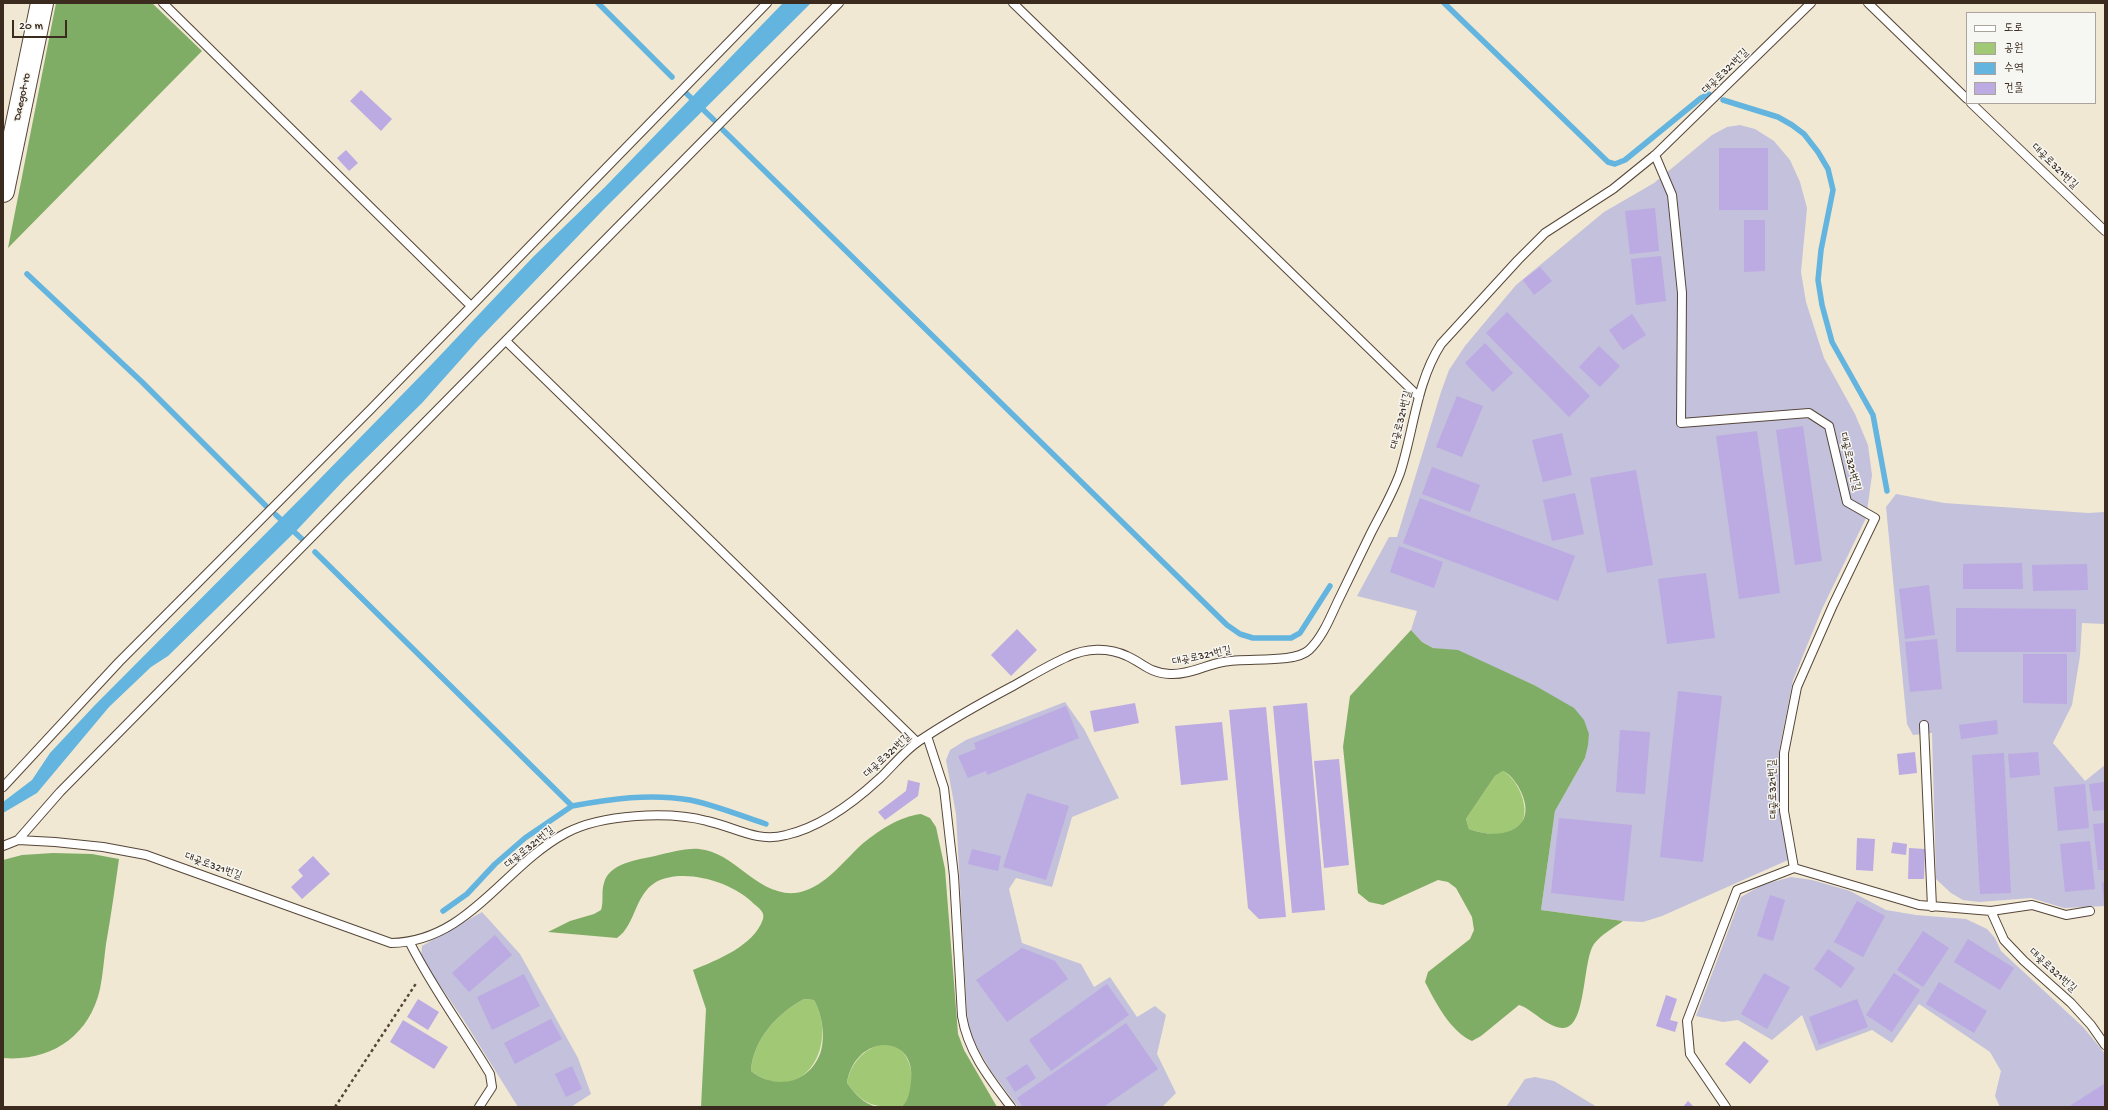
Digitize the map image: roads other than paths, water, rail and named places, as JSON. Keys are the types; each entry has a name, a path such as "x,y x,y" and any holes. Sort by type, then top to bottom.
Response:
{"street":[{"name":"Daegot-ro","path":"3,191 42,3"}],"lane":[{"path":"163,3 471,306"},
{"path":"3,787 119,662 471,306 767,3"},
{"path":"18,840 60,792 839,3"},
{"path":"1013,3 1419,397"},
{"name":"대곶로321번길","path":"3,846 18,840 103,847 146,854 391,943 410,943 436,933 464,918 544,847 567,833 598,820 645,816 681,817 708,821 762,838 785,836 807,828 843,809 878,780 917,742 964,712 1070,655 1098,649 1116,652 1129,656 1140,665 1156,672 1171,675 1187,673 1223,662 1300,656 1311,648 1328,624 1399,475 1427,371 1442,344 1518,260 1545,233 1613,189 1655,155 1811,3"},
{"path":"1868,3 1966,98"},
{"name":"대곶로321번길","path":"1972,104 2105,231"},
{"name":"대곶로321번길","path":"1655,155 1672,196 1682,293 1681,423 1809,413 1829,426 1848,502 1875,518 1797,688 1784,753 1784,811 1794,868"},
{"path":"506,341 917,742"},
{"path":"1924,725 1932,907"},
{"path":"927,736 944,788 954,876 962,1016 965,1036 987,1075 1011,1107"},
{"path":"1726,1107 1690,1054 1687,1021 1737,890 1794,868 1919,905 1932,907 1991,911 2032,905 2066,915 2090,911"},
{"name":"대곶로321번길","path":"1991,911 2004,940 2024,961 2071,1003 2091,1025 2105,1045"},
{"path":"410,943 424,971 452,1012 490,1074 492,1087 479,1107"}],"water":[{"path":"783,3 811,3 606,207 479,339 422,403 345,479 297,530 168,656 151,667 109,707 37,793 3,813 3,802 32,780 50,753 95,705 308,491 433,363 533,257 605,187"}],"waterway":[{"path":"598,3 672,77"},
{"path":"1444,3 1608,162 1615,164 1625,160 1701,98 1709,94"},
{"path":"686,93 714,120"},
{"path":"1723,100 1778,117 1792,125 1804,134 1818,152 1828,169 1833,190 1821,250 1818,280 1822,305 1832,342 1873,415 1887,491"},
{"path":"723,130 1227,625 1240,634 1253,638 1291,638 1300,633 1330,586"},
{"path":"27,274 142,382 266,506"},
{"path":"276,515 303,540"},
{"path":"315,552 572,806 630,798 675,798 709,805 766,824"},
{"path":"443,911 467,894 495,864 525,838 572,806"}]}
